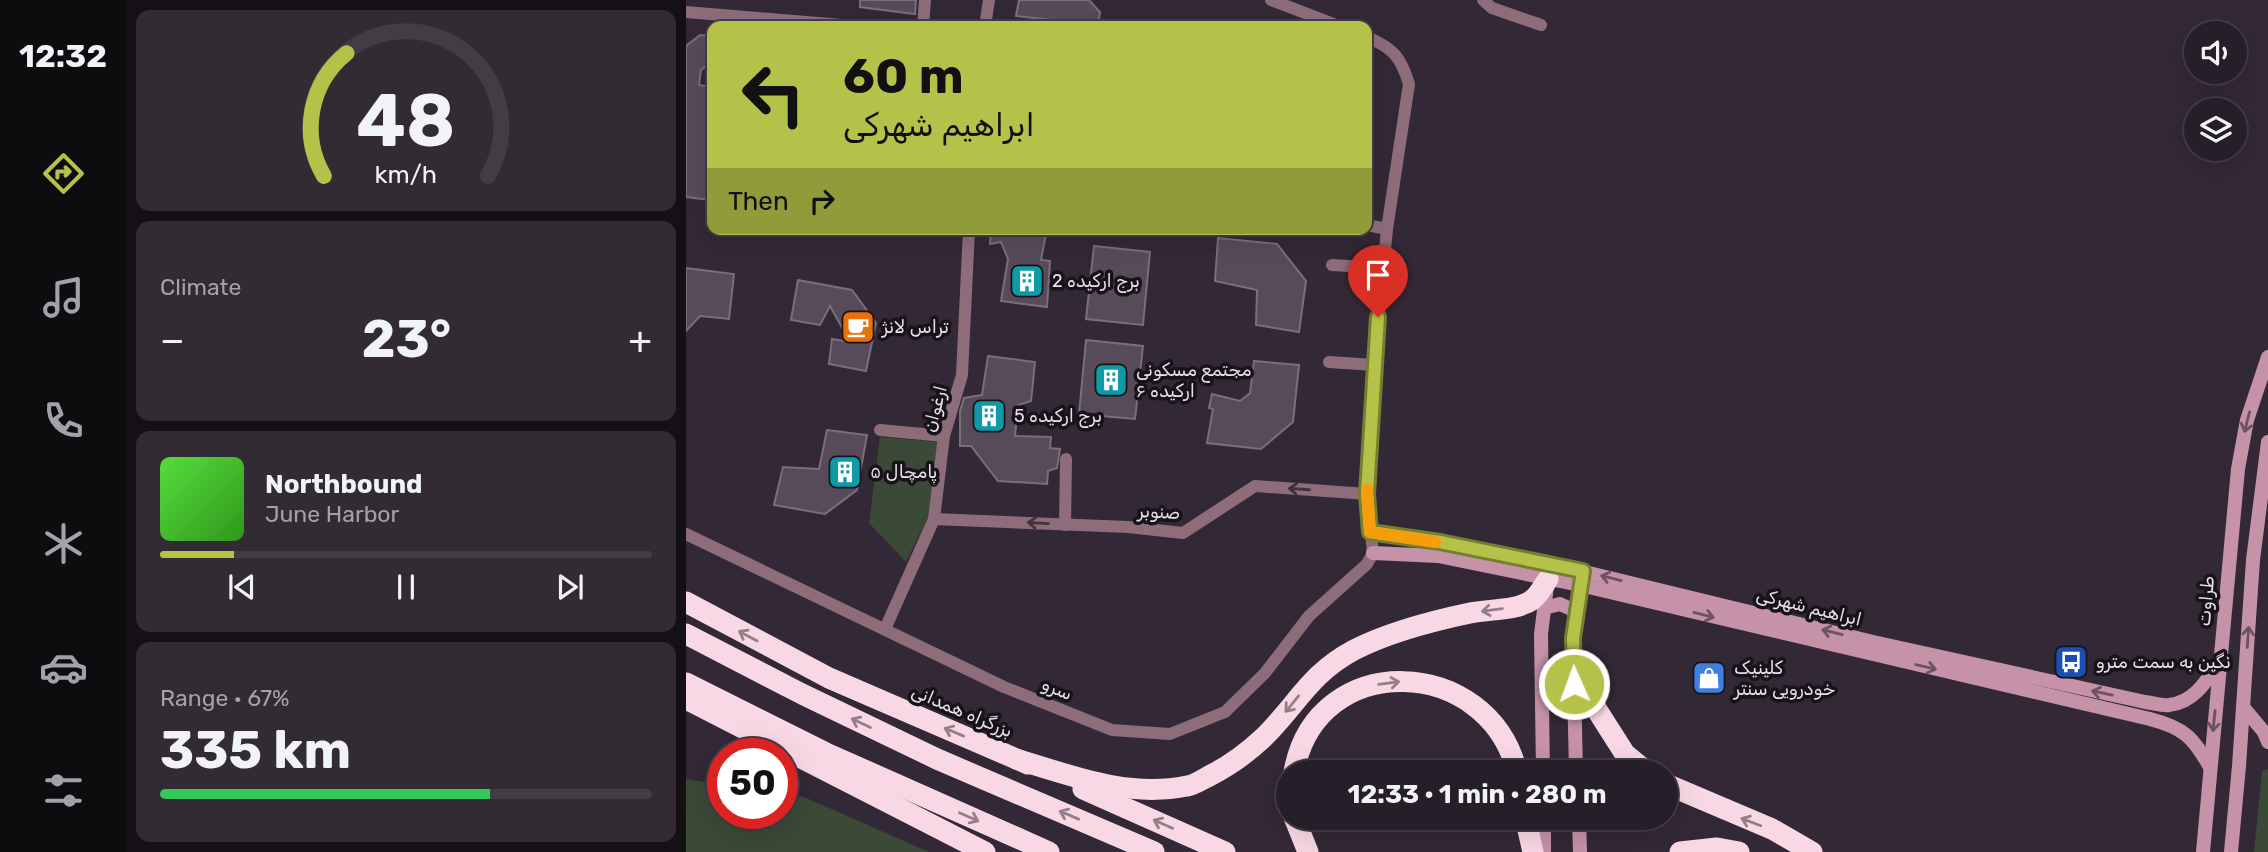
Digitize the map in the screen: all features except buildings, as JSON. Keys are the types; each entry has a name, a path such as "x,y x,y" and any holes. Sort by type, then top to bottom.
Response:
{"highway":[{"path":"1016,759 1099,784 1140,790 1190,786 1218,772 1263,738 1315,677 1339,659 1371,643 1411,629 1471,613 1513,607 1533,600 1550,571"},
{"name":"بزرگراه همدانی","path":"686,602 829,678 1225,852"},
{"path":"686,634 925,753 1154,852"},
{"path":"1574,660 1597,710 1625,754 1632,760"},
{"path":"1296,760 1306,733 1324,711 1357,690 1383,682 1401,681 1440,687 1474,705 1498,730 1513,760"},
{"path":"686,683 826,753 1049,852"},
{"path":"686,699 985,852"},
{"path":"1678,789 1772,829 1812,852"},
{"path":"1299,830 1308,852"},
{"path":"1528,830 1532,852"},
{"path":"1680,852 1717,848 1739,852"}],"main road":[{"name":"طراوت","path":"2203,852 2229,557 2242,444 2268,358"},
{"path":"2231,852 2253,560 2262,542 2268,442"},
{"name":"ابراهیم شهرکی","path":"1370,532 1440,542 1550,571 2145,702 2169,705 2188,699 2203,686 2220,661"},
{"name":"ابراهیم شهرکی","path":"1373,553 1438,556 1550,571"},
{"path":"2229,557 2253,560"},
{"path":"1543,760 1541,634 1550,571"},
{"path":"1576,760 1573,638 1581,578"},
{"name":"ابراهیم شهرکی","path":"1581,578 2158,721 2180,729 2196,743 2210,767"},
{"path":"1544,608 1560,604 1576,614"},
{"path":"2243,707 2264,732 2268,742"},
{"path":"1544,830 1544,852"},
{"path":"1579,830 1580,852"}],"street":[{"path":"923,21 925,0"},
{"path":"986,21 989,0"},
{"path":"1271,0 1326,21"},
{"path":"1483,0 1492,8 1541,25"},
{"path":"686,12 794,21"},
{"path":"1372,39 1390,48 1404,65 1409,84 1387,229 1374,365 1367,494 1373,553"},
{"path":"1372,226 1387,229"},
{"name":"ارغوان","path":"885,629 934,519 944,436 962,375 969,235"},
{"path":"1332,265 1383,268"},
{"path":"1329,362 1374,365"},
{"path":"880,430 944,436"},
{"path":"1065,525 1066,459"},
{"name":"صنوبر","path":"934,519 1184,533 1255,486 1367,494"},
{"name":"سرو","path":"686,534 1004,687 1112,730 1171,734 1225,712 1265,673 1309,616 1367,564 1373,553"}],"green space":[{"path":"880,437 938,442 928,517 906,562 869,523"},
{"path":"2268,769 2268,852 2254,852 2262,771"},
{"path":"686,779 707,782 707,829 798,829 798,796 929,852 686,852"}],"slow traffic":[{"path":"1367,489 1370,532 1435,542"}],"place":[{"name":"برج ارکیده 2","path":"1027,281"},
{"name":"تراس لانژ","path":"858,327"},
{"name":"مجتمع مسکونی ارکیده ۶","path":"1111,380"},
{"name":"برج ارکیده 5","path":"989,416"},
{"name":"پامچال ۵","path":"845,472"},
{"name":"نگین به سمت مترو","path":"2071,662"},
{"name":"کلینیک خودرویی سنتر","path":"1709,678"}],"route":[{"path":"1378,317 1367,494 1370,532 1440,542 1583,571 1573,638 1574,684"}]}
